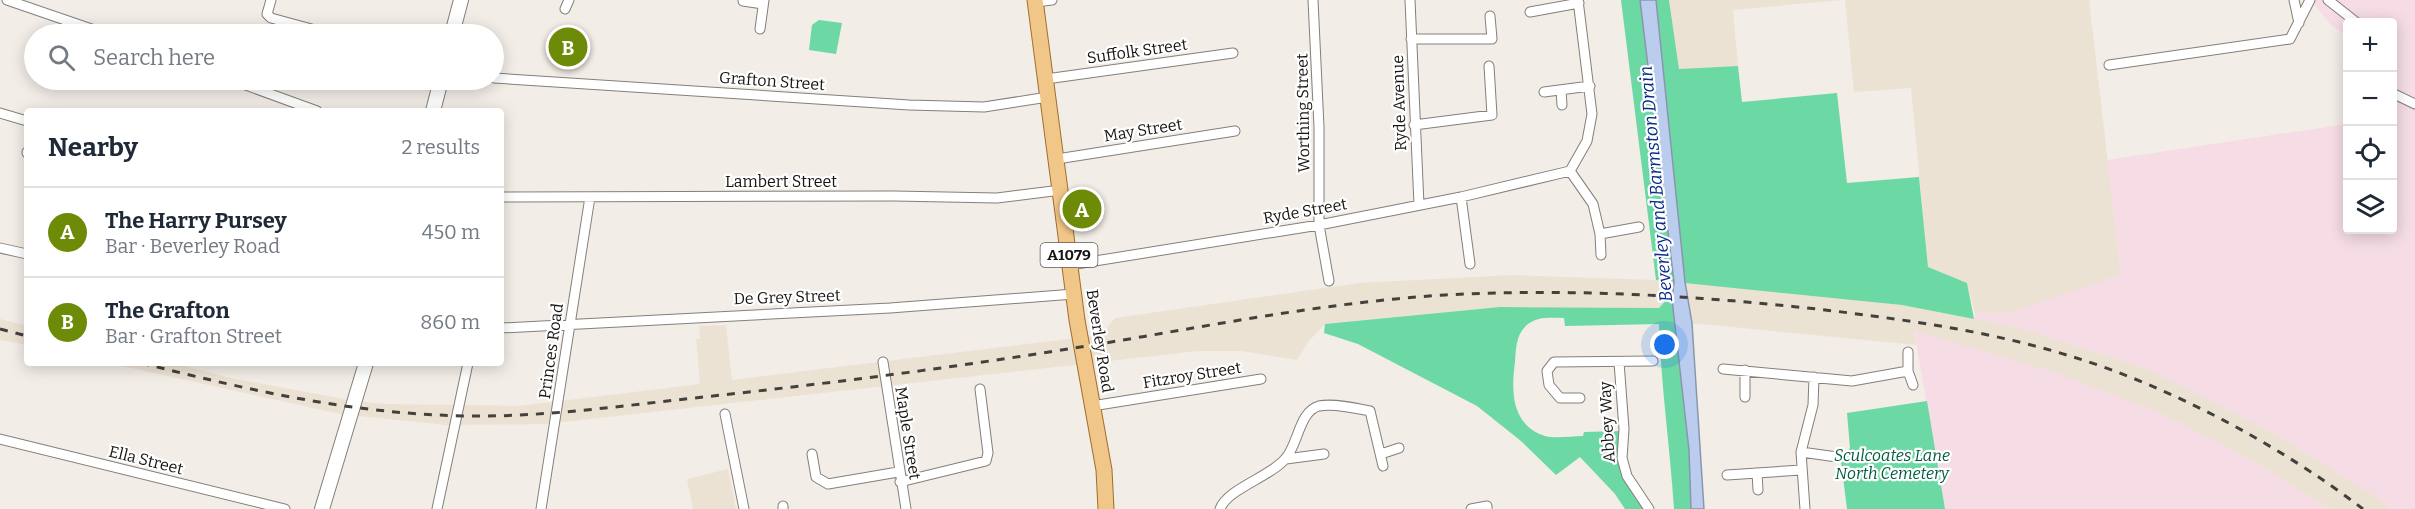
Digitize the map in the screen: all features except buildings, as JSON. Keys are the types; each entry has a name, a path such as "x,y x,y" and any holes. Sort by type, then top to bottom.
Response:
{"main road":[{"name":"Beverley Road","path":"1035,1 1074,294 1104,470 1106,509"}],"street":[{"path":"7,0 77,24"},
{"path":"455,24 461,0"},
{"path":"1035,1 1052,0"},
{"name":"Worthing Street","path":"1313,0 1319,128 1319,225 1329,281"},
{"name":"Ryde Avenue","path":"1410,0 1419,205"},
{"path":"2294,0 2299,23"},
{"path":"2109,65 2290,39 2310,0"},
{"path":"2328,0 2351,18"},
{"path":"267,1 267,14 271,18 293,24"},
{"path":"743,1 764,2 760,29"},
{"path":"1530,12 1579,2 1592,114 1587,141 1570,171 1593,204 1600,234 1601,255"},
{"path":"1411,39 1492,39 1491,16"},
{"name":"Suffolk Street","path":"1046,80 1233,53"},
{"path":"1414,126 1492,115 1489,66"},
{"name":"Grafton Street","path":"504,79 909,105 984,107 1048,97"},
{"path":"1544,92 1590,86"},
{"path":"259,90 309,108"},
{"path":"434,108 438,90"},
{"path":"1561,90 1562,105"},
{"path":"2397,95 2415,104"},
{"path":"0,113 24,120"},
{"name":"May Street","path":"1057,159 1235,131"},
{"name":"Ryde Street","path":"1070,265 1319,225 1461,197 1570,171"},
{"name":"Lambert Street","path":"504,198 998,198 1060,190"},
{"name":"Princes Road","path":"541,509 590,197"},
{"path":"1461,197 1470,264"},
{"path":"1600,234 1639,227"},
{"path":"0,248 24,253"},
{"name":"De Grey Street","path":"504,328 890,308 1074,294"},
{"path":"1908,352 1908,371 1913,384"},
{"name":"Abbey Way","path":"1580,398 1560,398 1549,385 1547,371 1554,362 1653,361"},
{"name":"Maple Street","path":"883,362 899,477 906,509"},
{"name":"Abbey Way","path":"1619,362 1624,429 1622,458 1627,476 1649,509"},
{"path":"322,509 365,366"},
{"path":"437,509 467,366"},
{"path":"1723,369 1852,381 1908,371"},
{"path":"1745,370 1745,397"},
{"path":"1805,509 1801,452 1813,405 1814,377"},
{"name":"Fitzroy Street","path":"1092,406 1261,379"},
{"path":"812,454 816,477 828,484 899,477 986,460 988,453 980,389"},
{"path":"1220,509 1230,497 1273,471 1286,459 1309,412 1319,406 1370,411 1383,466"},
{"path":"725,414 744,509"},
{"name":"Ella Street","path":"0,439 285,509"},
{"path":"1381,454 1399,448"},
{"path":"1801,452 1837,457"},
{"path":"1286,459 1324,454"},
{"path":"1727,475 1801,470"},
{"path":"1757,473 1758,490"},
{"path":"1471,509 1487,506 1487,509"}],"shaded area":[{"path":"1669,0 1841,0 1733,10 1738,66 1679,69"},
{"path":"1845,0 2089,0 2121,275 2008,313 1975,314 1967,283 1928,267 1911,88 1854,92"},
{"path":"2311,0 2415,0 2415,509 2391,509 2372,494 2268,430 2151,370 2017,327 1974,319 1975,314 2008,313 2121,275 2107,160 2343,125 2343,234 2397,234 2397,18 2343,18 2343,32 2331,25"},
{"path":"1512,275 1656,280 1902,305 2017,327 2151,370 2268,430 2372,494 2391,509 2330,509 2251,460 2160,413 1914,331 1916,345 1692,323 1689,300 1667,299 1659,308 1500,307 1325,324 1308,342 1297,360 1242,351 1198,351 546,424 445,425 340,414 123,366 185,366 231,378 383,404 519,406 700,384 696,339 700,339 699,326 726,325 732,380 1101,335 1115,318 1360,283"},
{"path":"0,319 24,325 24,344 0,340"},
{"path":"1914,331 2054,372 2160,413 2251,460 2330,509 1945,509"},
{"path":"728,469 736,509 693,509 687,479"}],"green space":[{"path":"1621,0 1640,0 1674,282 1656,280"},
{"path":"1656,0 1669,0 1679,69 1738,66 1742,102 1837,93 1847,183 1919,177 1928,267 1967,283 1974,319 1902,305 1685,283"},
{"path":"819,20 842,23 836,54 809,50 812,25"},
{"path":"1667,299 1672,299 1689,450 1691,509 1674,509 1659,324 1565,326 1564,318 1536,320 1528,324 1519,336 1513,384 1516,406 1525,424 1545,436 1583,436 1584,432 1620,431 1621,468 1646,509 1625,509 1615,494 1580,457 1556,475 1521,441 1477,406 1358,344 1324,333 1325,324 1500,307 1659,308"},
{"name":"Sculcoates Lane North Cemetery","path":"1927,401 1945,509 1847,509 1841,461 1850,448 1847,413"}],"water":[{"path":"1640,0 1656,0 1685,282 1692,323 1704,509 1691,509 1689,450 1672,299 1674,282"}],"railway":[{"path":"153,366 263,392 343,406 425,414 523,415 604,408 913,372 1296,311 1395,299 1542,292 1737,301 1924,323 2012,340 2070,356 2146,384 2223,420 2297,463 2363,509"},
{"path":"0,329 24,335"}],"place":[{"name":"The Grafton","path":"568,47"},
{"name":"The Harry Pursey","path":"1082,209"}],"water label":[{"name":"Beverley and Barmston Drain","path":"1656,184"}]}
